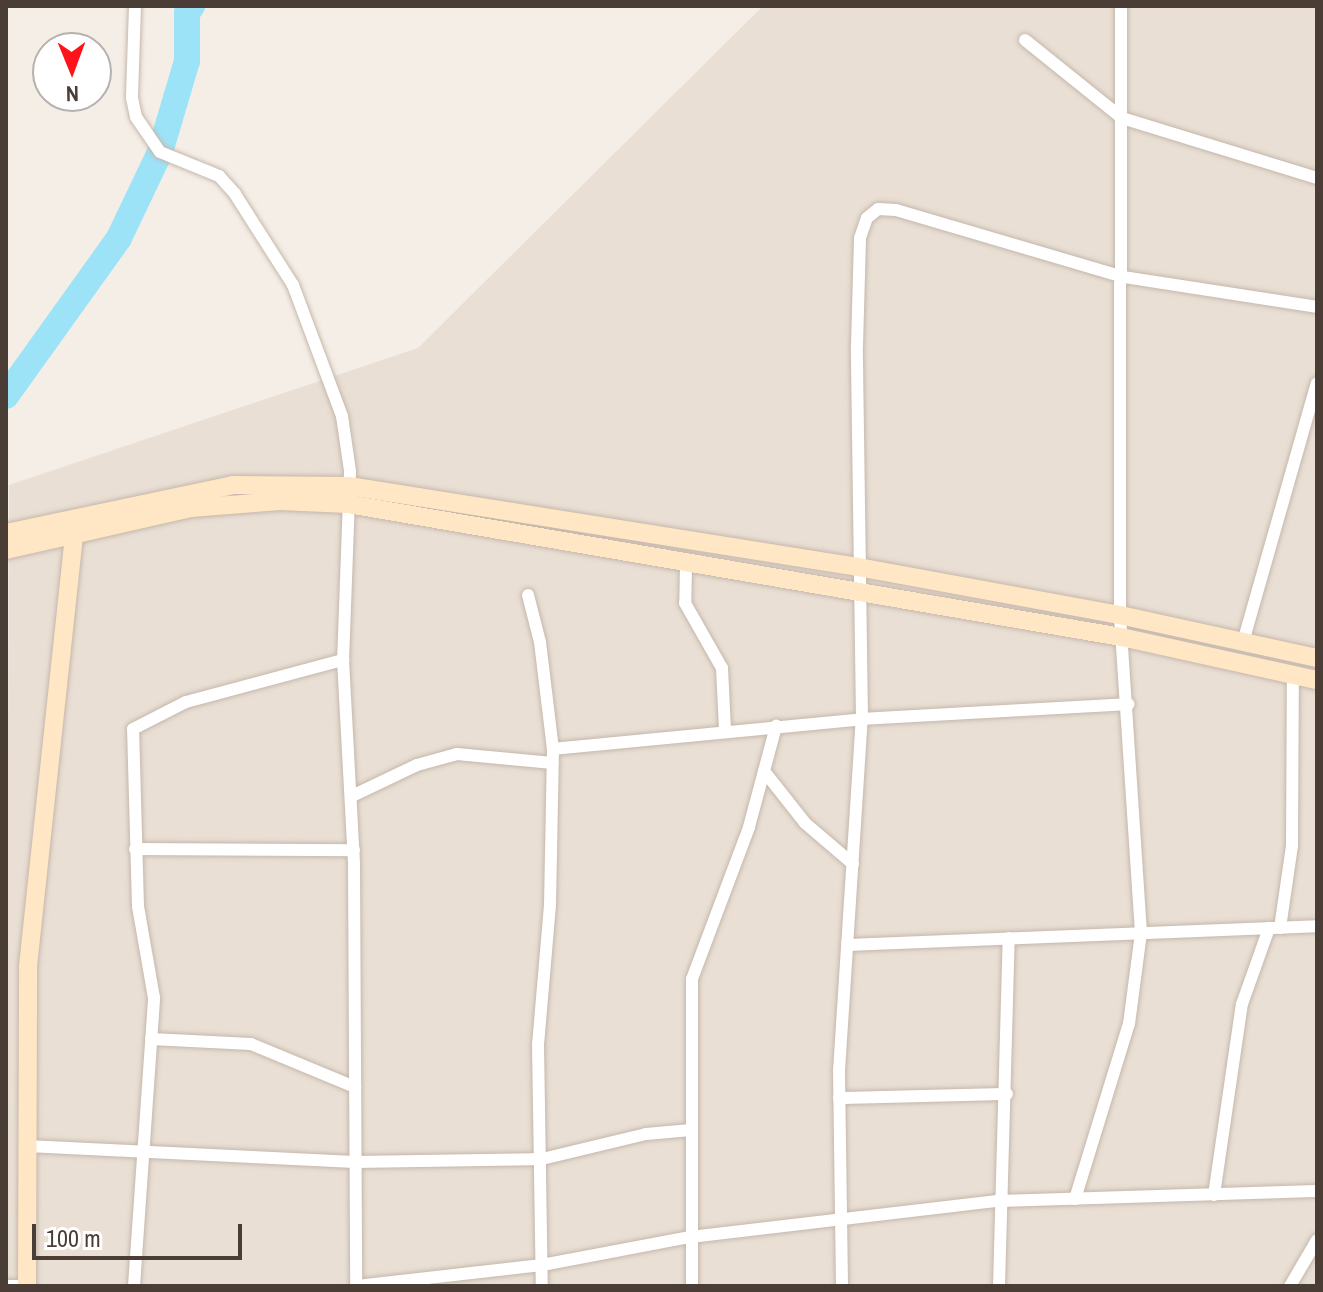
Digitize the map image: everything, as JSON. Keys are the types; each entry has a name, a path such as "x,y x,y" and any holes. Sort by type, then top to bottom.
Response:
{"main road":[{"path":"11,540 233,485 349,495 858,567 1120,615 1317,658"},
{"path":"349,495 686,564 860,590 1121,637 1317,680"},
{"path":"24,1286 28,966 75,525"}],"street":[{"path":"135,6 132,98 136,117 160,152 219,176 293,285 342,416 349,495 343,660 354,850 356,1286 542,1265 690,1237 998,1201 1317,1191"},
{"path":"1075,1199 1129,1024 1141,933 1129,704 1120,615 1124,277 1121,6"},
{"path":"1025,40 1122,118 1317,178"},
{"path":"842,1286 839,1098 862,719 857,346 860,238 867,218 878,209 896,210 1124,277 1317,307"},
{"path":"1243,642 1317,383"},
{"path":"686,564 685,603 722,668 725,730"},
{"path":"528,595 540,642 553,749 550,905 538,1044 542,1286"},
{"path":"134,1286 140,1148 154,998 135,849 133,729 186,702 343,660"},
{"path":"1214,1195 1242,1004 1275,928 1292,846 1293,675"},
{"path":"553,749 862,719 1129,704"},
{"path":"692,1286 692,979 749,827 776,726"},
{"path":"352,796 417,765 457,754 553,763"},
{"path":"764,771 805,823 853,864"},
{"path":"135,849 354,850"},
{"path":"847,945 1317,926"},
{"path":"999,1286 998,1201 1007,1094 1009,938"},
{"path":"151,1039 251,1044 355,1087"},
{"path":"839,1098 1007,1094"},
{"path":"27,1146 140,1148 355,1162 542,1159 646,1134 691,1130"},
{"path":"1290,1286 1317,1240"},
{"path":"6,1286 24,1286"}],"shaded area":[{"path":"763,6 1317,6 1317,1286 6,1286 9,485 418,348"}],"waterway":[{"path":"6,396 119,238 160,152 187,61 187,13 192,6"}]}
